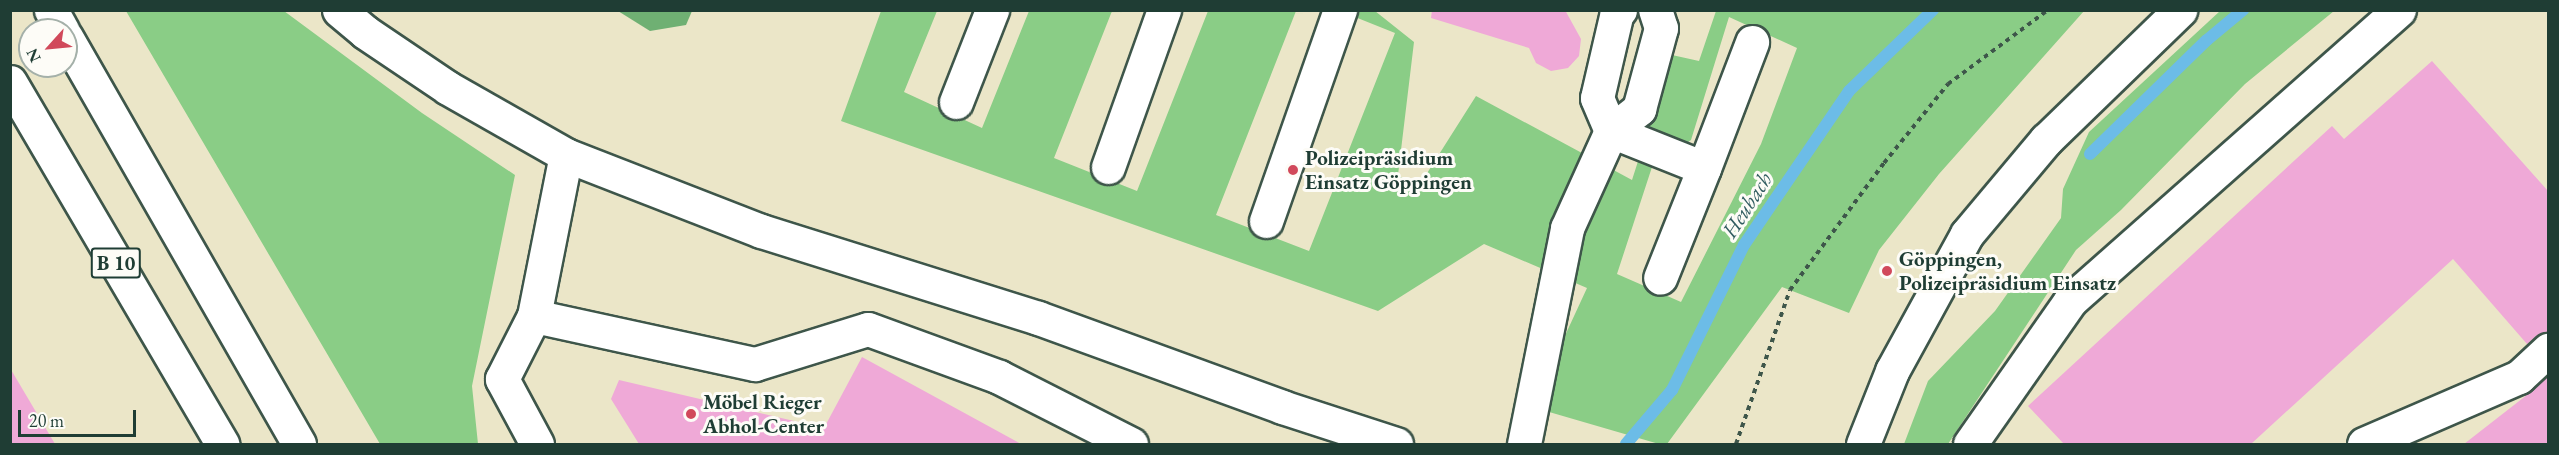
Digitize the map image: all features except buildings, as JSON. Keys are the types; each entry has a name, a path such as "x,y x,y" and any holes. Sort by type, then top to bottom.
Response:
{"main road":[{"path":"339,10 365,32 448,88 566,155 761,231 1038,318 1282,407 1396,444"},
{"path":"956,102 992,10"},
{"path":"1108,167 1164,10"},
{"path":"1266,221 1340,10"},
{"path":"1620,10 1617,12 1597,98 1611,131 1704,168"},
{"path":"1524,444 1567,228 1611,131 1639,109 1661,28 1655,10"},
{"path":"1863,444 1892,371 1967,234 2046,140 2180,10"},
{"path":"1970,444 2070,301 2399,10"},
{"path":"1660,278 1752,42"},
{"path":"78,58 299,444"},
{"name":"B 10","path":"10,82 222,444"},
{"path":"537,444 502,379 534,316 566,155"},
{"path":"534,316 755,364 868,329 999,377 1131,444"},
{"path":"2364,444 2519,377 2548,350"}],"path":[{"path":"1736,444 1790,290 1884,163 1948,84 2048,10"}],"green space":[{"path":"126,11 284,11 422,113 515,175 472,386 478,444 380,444"},
{"path":"618,11 692,11 686,25 650,31"},
{"path":"881,11 937,11 904,92 982,128 1029,11 1112,11 1054,158 1137,191 1208,11 1296,11 1216,215 1309,251 1395,33 1340,11 1375,11 1414,42 1398,175 1417,189 1476,96 1632,180 1672,55 1699,61 1716,11 2084,11 1939,174 1879,250 1849,313 1782,287 1667,444 1659,444 1532,407 1587,288 1484,244 1378,311 841,121","holes":["1729,17 1797,48 1761,144 1681,302 1617,274 1652,167 1691,140"]},
{"path":"2220,11 2334,11 2245,84 2121,210 2076,250 1948,444 1904,444 1928,381 1995,311 2061,218 2063,189 2089,132"}],"waterway":[{"name":"Heubach","path":"1626,444 1672,390 1744,245 1849,91 1933,10"},
{"path":"2090,154 2207,40 2243,10"}],"place":[{"name":"Polizeipräsidium Einsatz Göppingen","path":"1293,170"},
{"name":"Göppingen, Polizeipräsidium Einsatz","path":"1887,271"},
{"name":"Möbel Rieger Abhol-Center","path":"691,414"}]}
